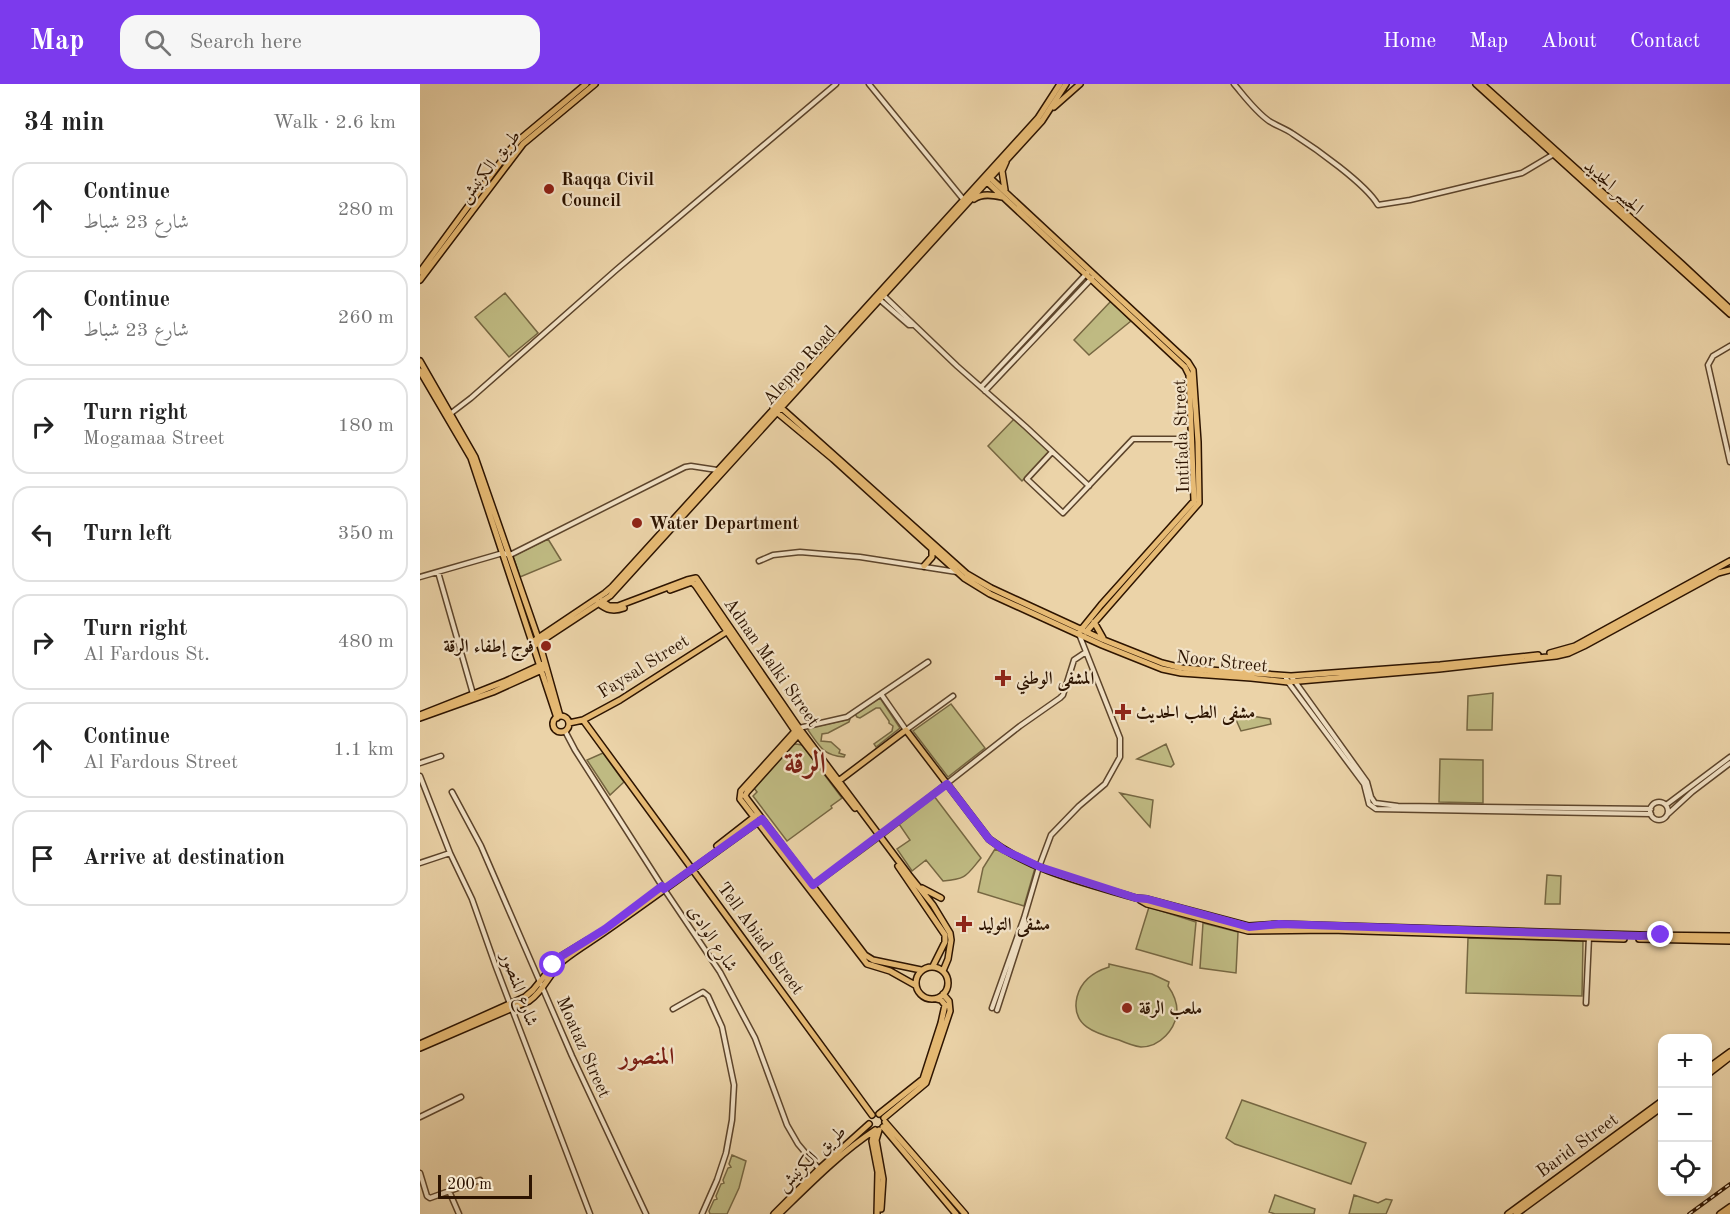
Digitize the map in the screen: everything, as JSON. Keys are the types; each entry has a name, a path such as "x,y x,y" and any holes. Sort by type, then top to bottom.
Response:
{"main road":[{"name":"طريق الكرنيش","path":"420,272 508,152 519,140 586,84"},
{"name":"طريق الكرنيش","path":"420,280 523,144 595,84"},
{"name":"Aleppo Road","path":"536,642 610,596 986,178 1038,118 1060,84"},
{"name":"Aleppo Road","path":"986,178 1007,159 1047,114 1066,84"},
{"path":"1047,114 1080,84"},
{"name":"الجسر الجديد","path":"1476,84 1730,314"},
{"name":"الجسر الجديد","path":"1482,84 1730,309"},
{"path":"965,201 978,195 1005,195 1002,171 1007,159"},
{"name":"Intifada Street","path":"986,178 1088,272 1188,371 1191,389 1194,501 1083,634"},
{"name":"Aleppo Road","path":"599,601 717,470 881,297 965,201"},
{"name":"Intifada Street","path":"1083,634 1192,512 1199,503 1200,497 1196,389 1193,370 1188,362 1093,277"},
{"path":"420,361 471,458 502,554 536,642"},
{"path":"420,371 475,457 510,555 559,717"},
{"name":"Noor Street","path":"777,408 958,571 1083,634 1162,669 1181,673 1290,679 1439,669 1556,656 1569,653 1718,573 1730,570"},
{"name":"Noor Street","path":"777,408 958,571"},
{"path":"924,566 932,557 932,550"},
{"name":"Noor Street","path":"1083,634 1182,668 1290,679 1555,653 1575,645 1730,561"},
{"name":"Adnan Malki Street","path":"599,601 609,606 618,606 687,580 694,580 928,908 945,936 942,951 933,966"},
{"path":"1094,622 1104,640"},
{"name":"Faysal Street","path":"569,723 583,720 620,700 729,631"},
{"path":"420,717 543,666"},
{"path":"420,717 493,692 543,666"},
{"path":"559,717 566,718 569,723 565,731 555,728 554,723 559,717"},
{"name":"Tell Abiad Street","path":"583,720 872,1115"},
{"path":"800,730 747,792 745,796 747,800 758,818 866,955 873,960 921,970 933,966 943,971 948,983 943,994 937,999"},
{"path":"837,782 906,730 989,839 1004,850 1040,867 1136,898 1249,927 1279,924 1730,941"},
{"path":"420,1048 511,1006 525,997 542,985 560,957 605,929 758,818"},
{"name":"Adnan Malki Street","path":"878,837 918,885 950,933 951,946 943,971"},
{"path":"918,885 941,898"},
{"path":"811,887 867,964 890,971 915,985"},
{"path":"1589,936 1730,936"},
{"path":"921,970 916,977 915,985 922,997 941,1000 945,1005 943,1024"},
{"path":"943,994 949,1001 950,1011 943,1024"},
{"path":"420,1044 511,1006"},
{"name":"طريق الكرنيش","path":"779,1214 824,1168 881,1124 923,1079 943,1024"},
{"path":"1712,1065 1730,1052"},
{"path":"1712,1070 1730,1057"},
{"name":"Barid Street","path":"1508,1214 1658,1104"},
{"name":"Barid Street","path":"1516,1214 1658,1110"},
{"path":"881,1124 869,1124 869,1119 872,1115 881,1124 933,1181 965,1214"},
{"name":"طريق الكرنيش","path":"774,1214 869,1124"},
{"path":"879,1214 878,1172 872,1141 881,1124"},
{"path":"933,1181 956,1214"},
{"path":"1720,1214 1730,1207"}],"street":[{"path":"449,414 487,385 616,270 836,84"},
{"path":"869,84 965,201"},
{"path":"1234,84 1269,121 1292,133 1356,181 1374,197 1378,205 1410,200 1522,173 1555,154"},
{"path":"983,389 1088,272"},
{"path":"983,389 1093,277"},
{"path":"881,297 909,325 913,325 1089,486"},
{"path":"1730,346 1713,356 1708,363 1730,462"},
{"path":"1052,452 1027,479 1064,513 1133,439 1192,440"},
{"path":"420,577 502,554 510,555 678,470 691,466 717,470"},
{"path":"759,561 773,555 800,552 860,556 958,571"},
{"path":"438,572 473,694"},
{"path":"992,1008 1051,835 1079,806 1105,784 1120,757 1120,738 1086,652 1083,634"},
{"path":"811,887 1020,726 1060,698 1074,660 1086,652"},
{"path":"800,730 847,717 927,662"},
{"path":"1290,679 1341,743 1367,782 1371,797 1376,803 1398,806 1651,809"},
{"path":"1290,679 1364,784 1369,804 1376,809 1651,814 1658,820 1664,818 1730,763"},
{"path":"881,694 906,730 953,696"},
{"name":"شارع الوادى","path":"565,731 663,887 720,972 759,1047 786,1125 798,1144 819,1169"},
{"path":"420,763 441,756"},
{"path":"1651,814 1651,809 1657,803 1666,805 1730,757"},
{"name":"شارع المنصور","path":"420,776 450,853 472,899 590,1214"},
{"name":"Moataz Street","path":"452,792 481,846 572,1056 646,1214"},
{"path":"1666,805 1668,814"},
{"path":"420,863 450,853"},
{"path":"997,1010 1025,923 1024,918"},
{"path":"1586,1003 1589,936"},
{"path":"673,1009 703,992 708,996 722,1027 734,1085 732,1120 726,1153 702,1214"},
{"path":"420,1117 461,1097"},
{"path":"420,1173 429,1197 480,1180"},
{"path":"449,1191 459,1214"}],"shaded area":[{"path":"505,293 538,333 509,357 475,317"},
{"path":"1111,301 1131,321 1089,355 1074,340"},
{"path":"1015,418 1050,452 1022,481 988,446"},
{"path":"548,539 561,560 520,577 513,556"},
{"path":"1493,693 1492,730 1467,730 1468,696"},
{"path":"880,698 900,728 876,747 874,744 892,731 893,726 880,708 860,718 855,714"},
{"path":"951,704 985,748 948,777 913,731"},
{"path":"1233,713 1270,719 1271,724 1241,731"},
{"path":"850,719 849,722 822,734 821,741 831,742 840,750 839,753 845,755 844,757 831,754 823,749 808,730 809,727"},
{"path":"1166,744 1174,764 1171,767 1137,759"},
{"path":"792,745 802,745 842,798 787,841 753,796 757,792 754,788"},
{"path":"603,753 624,782 610,795 587,760"},
{"path":"1440,759 1483,760 1483,803 1439,802"},
{"path":"1120,793 1153,800 1150,827"},
{"path":"934,796 981,858 962,878 943,881 926,860 912,871 897,849 910,840 899,824"},
{"path":"995,849 1035,868 1024,906 978,892 983,868"},
{"path":"1547,875 1561,876 1560,904 1545,904"},
{"path":"1149,907 1196,922 1192,965 1136,949"},
{"path":"1203,923 1238,932 1236,973 1200,968"},
{"path":"1468,938 1583,941 1582,996 1466,993"},
{"name":"ملعب الرقة","path":"1109,964 1152,974 1169,982 1168,986 1177,1011 1174,1024 1166,1036 1154,1044 1141,1047 1095,1032 1082,1022 1076,1007 1081,986 1088,978 1109,967"},
{"path":"1242,1100 1366,1143 1351,1184 1235,1144 1226,1138"},
{"path":"732,1155 746,1161 739,1188 727,1214 710,1214 709,1211 714,1200 717,1199 716,1196 721,1184 724,1183 728,1168 731,1167 729,1164"},
{"path":"1275,1195 1315,1209 1314,1214 1269,1212"},
{"path":"1354,1195 1378,1203 1386,1199 1392,1200 1386,1214 1349,1214"}],"railway":[{"path":"1689,1214 1730,1184"}],"place":[{"name":"Raqqa Civil Council","path":"549,189"},
{"name":"Water Department","path":"637,523"},
{"name":"فوج إطفاء الرقة","path":"546,646"},
{"name":"المشفى الوطني","path":"1003,678"},
{"name":"مشفى الطب الحديث","path":"1123,712"},
{"name":"مشفى التوليد","path":"964,924"},
{"name":"ملعب الرقة","path":"1127,1008"}],"district":[{"name":"الرقة","path":"805,763"},
{"name":"المنصور","path":"647,1056"}],"route":[{"path":"553,965 560,957 605,929 662,886 664,889 762,819 813,885 947,784 989,839 1004,850 1040,867 1074,879 1136,898 1249,927 1279,924 1661,935"}]}
